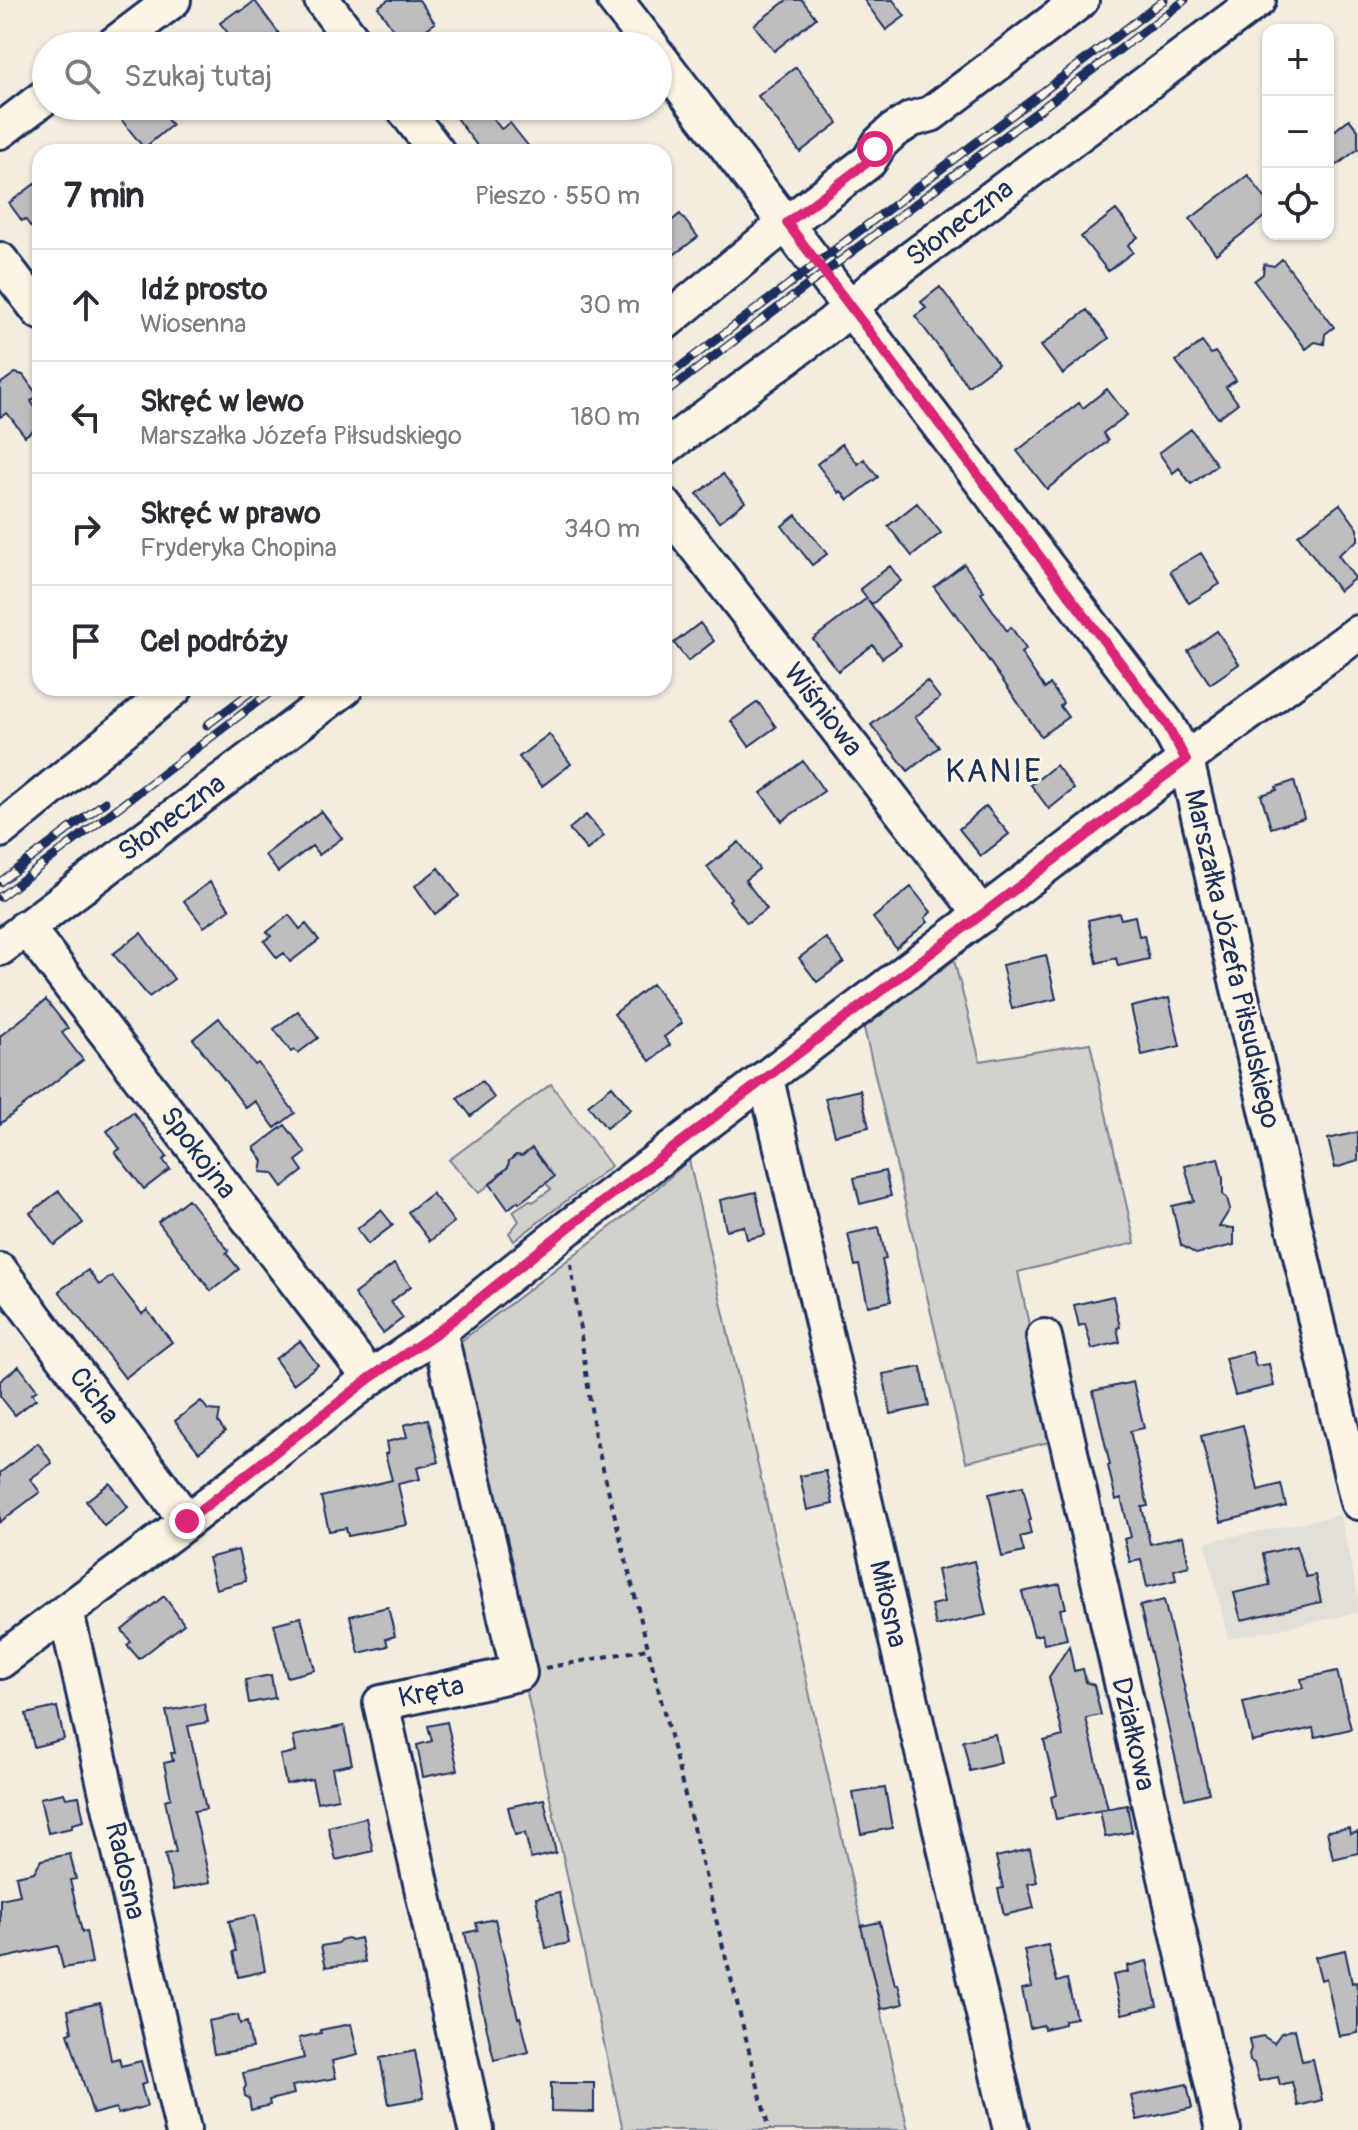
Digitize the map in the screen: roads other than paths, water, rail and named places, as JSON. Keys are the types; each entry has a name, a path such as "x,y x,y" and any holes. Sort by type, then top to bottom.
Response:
{"street":[{"path":"131,32 173,0"},
{"path":"322,0 346,32"},
{"path":"615,0 640,32"},
{"path":"672,316 869,161 889,158 910,144 923,131 931,114 1081,0"},
{"name":"Słoneczna","path":"672,442 1258,0"},
{"name":"Marszałka Józefa Piłsudskiego","path":"672,74 1166,723 1186,760 1358,1502"},
{"path":"0,131 32,107"},
{"path":"413,120 431,144"},
{"path":"0,260 32,302"},
{"name":"Wiśniowa","path":"672,515 982,915"},
{"path":"0,1661 187,1521 370,1378 439,1331 564,1231 1186,760 1358,633"},
{"path":"0,830 165,696"},
{"name":"Słoneczna","path":"13,937 334,696"},
{"name":"Spokojna","path":"13,937 370,1378"},
{"name":"Miłosna","path":"766,1079 1011,2130"},
{"name":"Cicha","path":"0,1271 187,1521"},
{"name":"Kręta","path":"439,1331 519,1673 381,1703 476,2130"},
{"name":"Działkowa","path":"1044,1337 1223,2130"},
{"name":"Radosna","path":"66,1612 183,2130"}],"railway":[{"path":"672,373 1164,0"},
{"path":"672,388 1185,0"},
{"path":"207,725 245,696"},
{"path":"0,897 265,696"},
{"path":"0,882 105,802"}],"district":[{"name":"KANIE","path":"994,772"}]}
